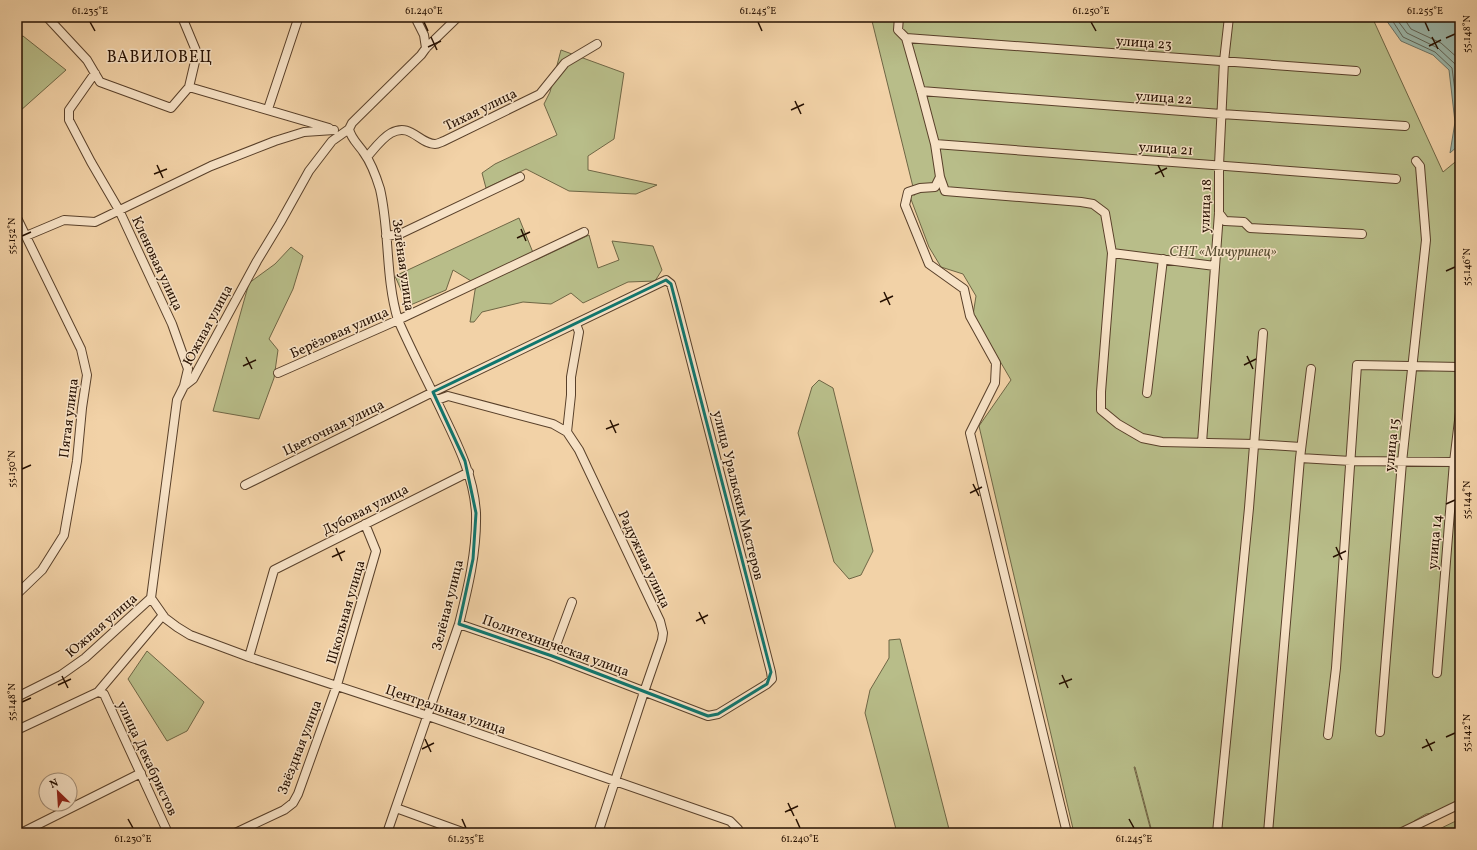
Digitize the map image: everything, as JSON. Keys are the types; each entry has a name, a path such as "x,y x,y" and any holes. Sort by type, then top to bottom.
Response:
{"street":[{"path":"47,17 88,60 100,82 171,108 189,87 197,53 182,17"},
{"path":"268,109 298,19 297,17"},
{"path":"415,17 424,35 426,48"},
{"name":"Южная улица","path":"17,697 61,675 85,658 151,598 177,400 184,386 193,379 257,261 309,171 332,141 349,129 352,123 458,17"},
{"path":"899,17 898,30 906,38 922,91 935,144 940,177 945,191 1093,204 1105,213 1112,253 1101,392 1101,410 1118,424 1142,438 1162,442 1254,444 1301,447"},
{"name":"улица 18","path":"1202,443 1219,213 1221,114 1224,61 1229,17"},
{"name":"улица 23","path":"906,38 1356,71"},
{"name":"Тихая улица","path":"367,157 379,143 392,132 401,130 411,131 428,142 435,144 540,94 565,63 597,44"},
{"path":"26,236 64,220 95,222 119,210 69,120 69,110 94,72"},
{"path":"189,87 268,109 334,130 349,129"},
{"name":"улица 22","path":"922,91 1221,114 1405,126"},
{"name":"Зелёная улица","path":"349,129 375,172 380,190 393,304 398,320 461,450 473,492 476,513 475,535 467,592 459,624 387,833"},
{"name":"Кленовая улица","path":"184,386 188,369 172,324 119,210 211,166 275,141 304,132 334,130"},
{"name":"улица 21","path":"935,144 1396,179"},
{"name":"улица 15","path":"1380,732 1402,462 1426,240 1420,166 1416,161"},
{"path":"386,236 400,234 520,177"},
{"path":"940,177 934,187 920,188 908,192 905,205 929,264 964,289 970,316 996,363 995,383 970,433 1067,833"},
{"path":"1219,213 1225,221 1244,222 1250,228 1362,234"},
{"name":"Пятая улица","path":"17,218 81,349 87,375 77,461 64,535 42,570 17,594"},
{"name":"Берёзовая улица","path":"278,373 398,320 584,232"},
{"path":"1112,253 1215,266"},
{"path":"1147,393 1163,259"},
{"name":"улица Уральских Мастеров","path":"576,324 666,280 671,284 772,679 767,684 718,714 708,716 644,692"},
{"path":"567,432 571,395 571,377 579,332 576,324"},
{"name":"Цветочная улица","path":"245,485 433,392 576,324"},
{"path":"1217,833 1254,444 1263,333"},
{"path":"1328,736 1336,668 1357,365 1460,367"},
{"path":"1268,833 1301,447 1311,369"},
{"name":"Радужная улица","path":"437,400 448,396 553,424 567,432 579,450 660,621 663,633 662,640 598,833"},
{"name":"улица 14","path":"1437,673 1454,462 1460,412"},
{"path":"1300,458 1351,461 1454,462"},
{"name":"Дубовая улица","path":"249,657 274,570 468,472"},
{"name":"Школьная улица","path":"337,685 376,551 365,524"},
{"name":"Центральная улица","path":"151,598 163,615 177,627 190,635 249,657 428,716 730,822 738,828 740,833"},
{"path":"552,656 572,602"},
{"path":"98,692 163,615"},
{"name":"Политехническая улица","path":"459,624 552,656 644,692"},
{"name":"Звёздная улица","path":"236,833 284,810 293,803 298,794 337,685"},
{"name":"улица Декабристов","path":"17,730 98,692 104,694 168,833"},
{"path":"21,833 141,773"},
{"path":"1400,833 1410,831 1459,807"},
{"path":"396,808 465,833"}],"highlighted area":[{"path":"666,280 671,284 771,672 767,684 718,714 708,716 552,656 459,624 473,559 476,513 465,461 433,392"}],"green space":[{"name":"СНТ «Мичуринец»","path":"871,17 1372,17 1443,172 1460,158 1460,809 1426,814 1414,821 1404,833 1074,833 979,426 1011,380 973,315 976,296 963,274 941,267 929,247 909,194 915,195","holes":["1134,767 1135,767 1152,832"]},
{"path":"23,36 66,70 20,111 17,107 17,38"},
{"path":"561,50 624,73 614,139 588,156 588,170 657,185 636,194 569,191 526,169 486,188 482,173 495,164 557,135 544,104 550,92"},
{"path":"519,218 536,260 589,235 598,268 619,260 612,241 653,246 662,270 655,281 628,282 583,303 571,293 551,304 523,302 482,312 474,322 470,322 476,284 453,270 446,290 408,306 395,276"},
{"path":"291,247 303,256 293,289 269,339 278,350 274,378 259,419 213,411 249,283 275,264"},
{"path":"819,380 833,388 873,551 861,575 849,579 834,562 798,433 812,387"},
{"path":"900,639 950,833 897,833 865,713 870,690 889,658 889,640"},
{"path":"147,651 204,702 187,731 167,741 128,679"},
{"path":"1460,819 1460,833 1431,833"}],"water":[{"path":"1386,17 1460,17 1460,144 1450,153 1455,122 1449,70 1433,55 1401,41 1386,20"}],"district":[{"name":"ВАВИЛОВЕЦ","path":"160,56"}]}
